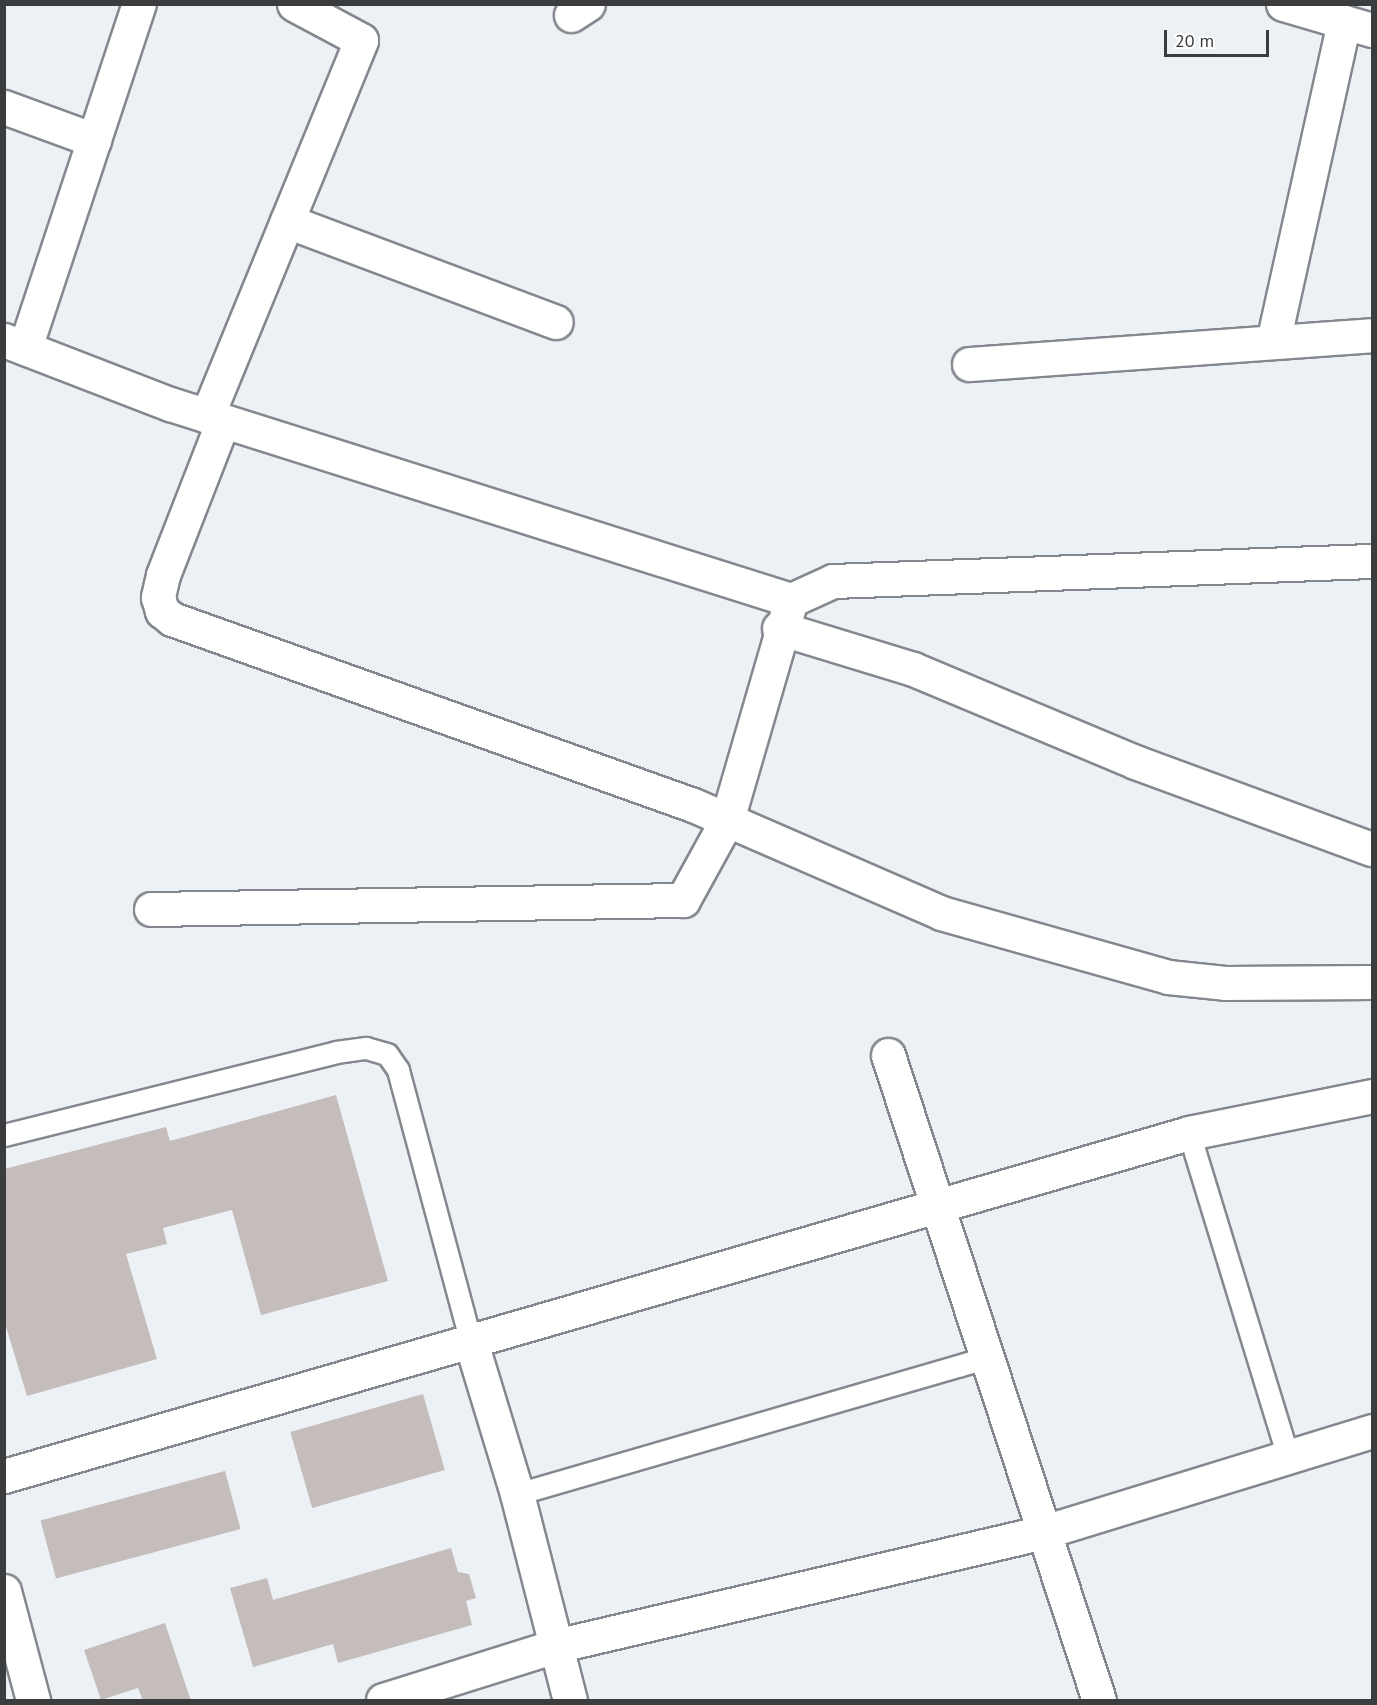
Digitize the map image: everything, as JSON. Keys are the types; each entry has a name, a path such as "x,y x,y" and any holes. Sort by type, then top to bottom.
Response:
{"street":[{"path":"139,4 94,140 15,344 215,418 785,614 1135,762 1372,849"},
{"path":"294,4 361,40 287,220 215,418 163,575 158,597 162,611 727,820 941,914 1168,977 1225,983 1372,982"},
{"path":"1273,342 1358,26 1283,4"},
{"path":"4,107 94,140"},
{"path":"287,220 556,322"},
{"path":"969,364 1372,335"},
{"path":"151,909 683,900 727,820 785,614 833,581 1372,561"},
{"path":"888,1055 939,1204 1099,1701"},
{"path":"4,1476 470,1339 1189,1133 1372,1096"},
{"path":"470,1339 517,1494 570,1701"},
{"path":"383,1701 555,1646 1044,1532 1288,1460 1372,1431"},
{"path":"6,1601 33,1701"}],"lane":[{"path":"4,1135 336,1052 366,1047 387,1054 398,1070 470,1339"},
{"path":"1189,1133 1288,1460"},
{"path":"517,1494 988,1357"}],"building":[{"path":"336,1095 388,1281 261,1315 232,1210 163,1228 167,1244 126,1254 157,1359 27,1396 4,1320 4,1169 166,1127 170,1141"},
{"path":"423,1394 445,1470 312,1508 290,1432"},
{"path":"225,1471 241,1529 56,1578 41,1520"},
{"path":"451,1548 458,1572 469,1574 476,1598 466,1601 472,1625 338,1663 333,1644 253,1667 230,1588 267,1578 273,1600"},
{"path":"165,1623 191,1701 143,1701 138,1688 101,1700 84,1650"}]}
